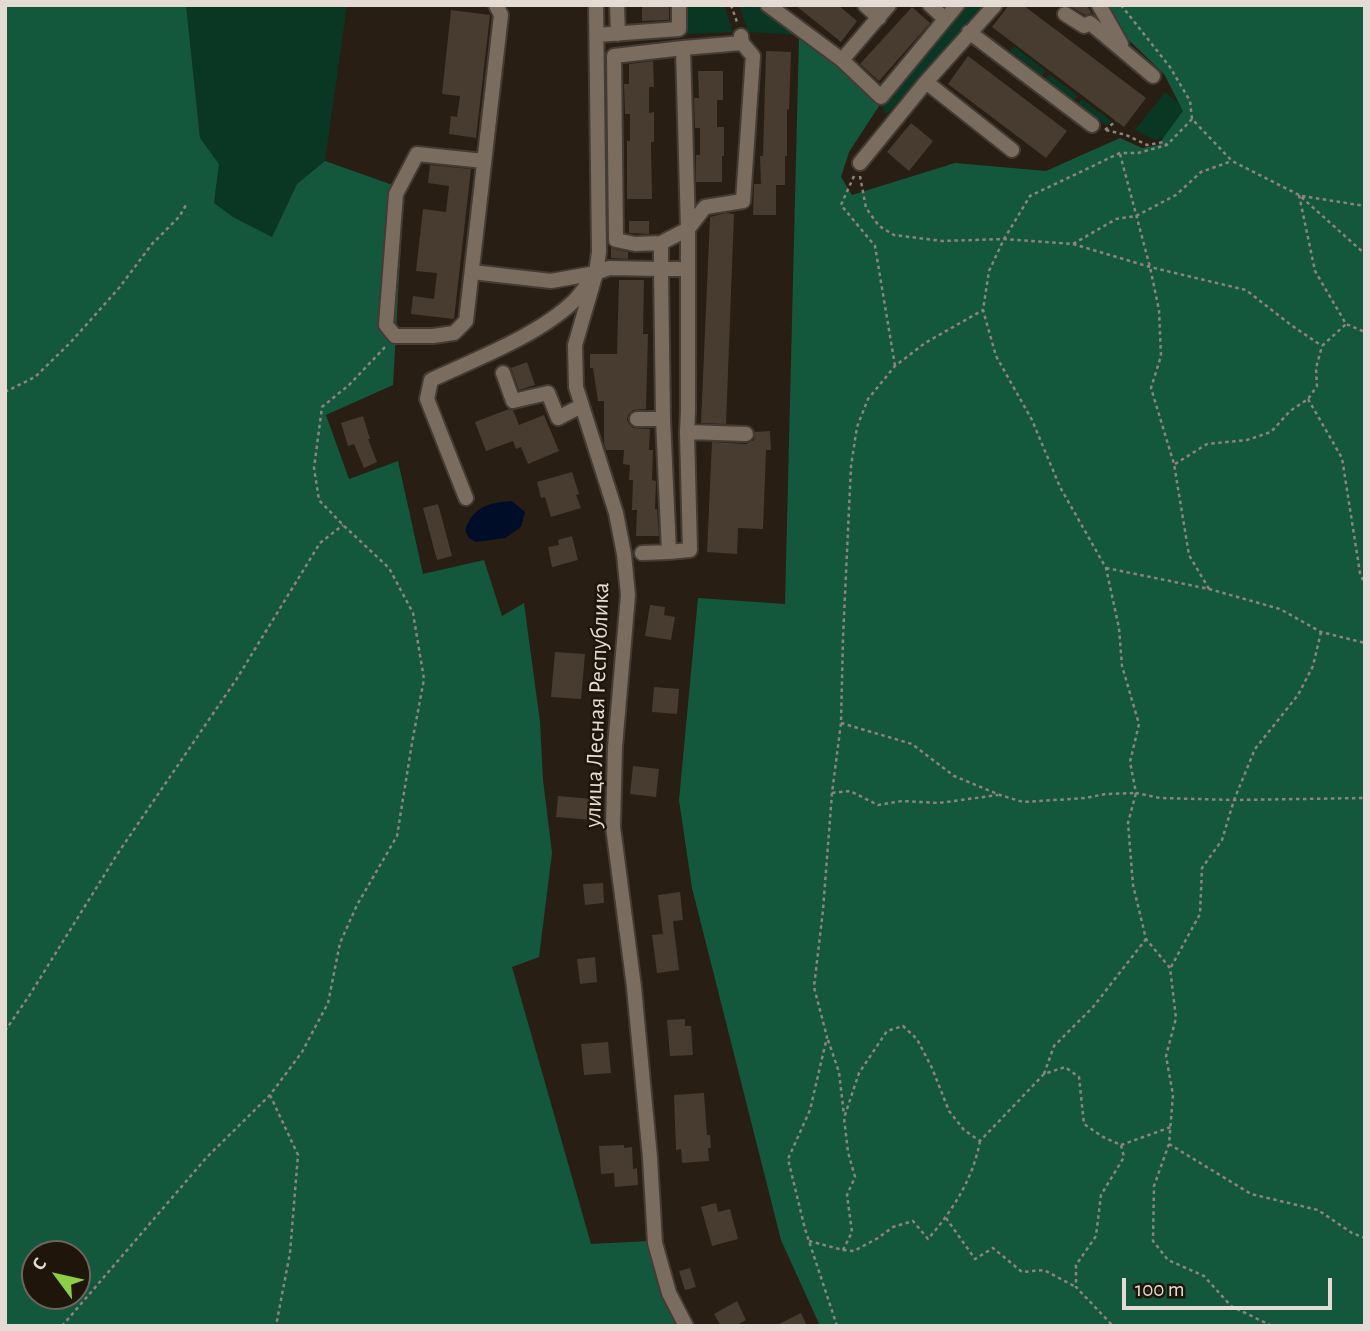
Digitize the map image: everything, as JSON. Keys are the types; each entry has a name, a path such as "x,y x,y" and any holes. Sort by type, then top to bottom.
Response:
{"street":[{"path":"484,160 417,154 396,194 386,325 395,336 454,333 466,321 501,15 496,5"},
{"name":"улица Лесная Республика","path":"596,5 599,252 596,273 575,345 576,387 616,513 624,554 628,595 615,747 613,827 634,987 655,1243 670,1293 686,1326"},
{"path":"617,5 618,34"},
{"path":"597,35 679,29 679,5"},
{"path":"768,5 842,60 881,97 957,5"},
{"path":"865,5 879,18"},
{"path":"842,60 890,5"},
{"path":"930,5 945,19"},
{"path":"860,163 926,82 995,5"},
{"path":"1099,5 1126,53"},
{"path":"1065,14 1084,26 1090,23 1153,76"},
{"path":"969,32 1092,125"},
{"path":"741,40 753,56 743,201 705,207 688,229 661,243 635,244 616,240 614,56 683,48 741,40"},
{"path":"642,553 690,550 687,432 688,229 683,48"},
{"path":"926,82 1012,150"},
{"path":"661,243 669,552"},
{"path":"472,272 551,281 609,268 688,270"},
{"path":"466,498 427,398 431,380 508,344 555,317 575,300 596,273"},
{"path":"503,373 513,401 548,393 558,418 581,406"},
{"path":"637,419 688,411"},
{"path":"687,432 746,434"}],"path":[{"path":"731,5 741,40"},
{"path":"1121,5 1170,67 1190,101 1192,119 1232,161 1299,195 1365,254"},
{"path":"1192,119 1167,145 1138,153 1120,153 1030,196 1004,239 989,271 983,310 996,356 1032,420 1060,487 1106,568 1119,628 1122,666 1139,724 1130,762 1136,793 1128,823 1133,885 1146,939 1170,968 1176,1018 1166,1056 1173,1095 1171,1127 1169,1144 1154,1186 1153,1241 1168,1260 1204,1276 1231,1306 1272,1326"},
{"path":"1116,121 1105,130 1126,135 1147,145 1164,142 1167,145"},
{"path":"1120,153 1159,310 1161,356 1151,388 1174,464 1189,555 1209,589"},
{"path":"1073,244 1116,219 1136,216 1176,195 1201,172 1232,161"},
{"path":"860,163 860,180 866,208 879,226 894,235 942,241 1004,239 1073,244 1150,267 1246,290 1291,326 1322,346"},
{"path":"860,163 841,205 875,246 895,366"},
{"path":"1299,195 1365,206"},
{"path":"1299,195 1315,271 1346,324 1365,332"},
{"path":"5,392 35,377 70,343 119,288 186,205"},
{"path":"843,1250 852,1232 847,1195 855,1177 848,1152 839,1073 814,987 841,723 851,466 857,427 868,399 895,366 925,343 983,310"},
{"path":"1174,464 1207,444 1247,440 1271,432 1290,411 1308,399 1317,386 1316,368 1322,346 1346,324"},
{"path":"62,1326 207,1157 270,1095 302,1052 328,1003 340,943 357,905 397,836 424,679 413,613 389,568 320,500 314,468 322,407 349,385 395,336"},
{"path":"1308,399 1342,458 1360,573 1365,586"},
{"path":"5,1031 118,853 236,680 320,543 343,525"},
{"path":"1106,568 1209,589 1280,609 1321,632 1365,643"},
{"path":"1170,968 1200,914 1202,868 1222,840 1234,800 1255,749 1298,695 1313,666 1321,632"},
{"path":"841,723 912,744 954,776 998,795 1023,802 1136,793 1160,798 1234,800 1365,798"},
{"path":"832,793 850,791 878,805 902,801 939,803 998,795"},
{"path":"809,1241 854,1251 893,1227 912,1221 928,1239 946,1218 968,1182 980,1141 1044,1074 1054,1046 1093,1007 1146,939"},
{"path":"844,1118 859,1073 887,1031 904,1026 917,1039 949,1111 964,1130 980,1141"},
{"path":"827,1037 810,1110 788,1159 809,1241 837,1326"},
{"path":"1044,1074 1065,1067 1079,1077 1084,1124 1121,1145 1171,1127"},
{"path":"270,1095 298,1155 290,1253 276,1326"},
{"path":"1169,1144 1251,1194 1318,1210 1352,1233 1365,1238"},
{"path":"1076,1287 1076,1265 1096,1236 1101,1195 1124,1157 1121,1145"},
{"path":"946,1218 975,1259 993,1248 1022,1272 1044,1270 1076,1287 1114,1326"}],"green space":[{"path":"5,5 186,5 200,138 219,164 214,203 233,217 272,237 297,184 325,161 404,189 393,385 326,415 349,479 398,461 423,574 484,560 502,616 524,603 540,722 543,780 552,853 539,957 512,967 591,1244 649,1241 679,1326 5,1326"},
{"path":"186,5 347,5 325,161 297,184 272,237 233,217 214,203 219,164 200,138"},
{"path":"684,5 724,5 733,32 685,34"},
{"path":"739,5 759,5 797,35 748,32"},
{"path":"965,5 984,5 886,115 880,102"},
{"path":"1103,5 1365,5 1365,1326 820,1326 781,1240 692,888 679,800 698,598 785,604 799,37 855,80 879,106 849,152 841,177 852,195 955,163 1046,171 1120,138 1142,148 1158,145 1183,111 1164,74 1111,23"},
{"path":"1014,46 1046,71 1042,76 1010,51"},
{"path":"1049,74 1078,96 1074,101 1045,79"},
{"path":"1165,92 1186,109 1163,138 1155,140 1135,130"},
{"path":"1082,99 1111,121 1107,126 1078,104"}],"water":[{"path":"512,501 525,512 521,527 505,538 476,542 469,538 465,530 477,511 496,503"}],"building":[{"path":"642,5 669,5 669,20 642,21"},
{"path":"795,5 838,5 857,21 841,42"},
{"path":"1009,5 1023,5 1146,98 1124,127 992,27"},
{"path":"1068,5 1086,5 1092,13 1085,15"},
{"path":"912,7 930,23 879,81 860,64"},
{"path":"451,10 490,15 476,138 449,134 451,116 457,117 460,96 442,94"},
{"path":"766,51 791,52 785,185 776,185 776,215 753,215 754,184 761,184"},
{"path":"968,56 1067,131 1046,158 948,84"},
{"path":"653,61 654,87 649,87 649,113 654,112 654,142 651,142 652,199 627,199 630,114 625,114 624,84 629,84 629,64"},
{"path":"698,71 723,71 723,100 717,100 717,127 724,127 722,182 696,182 700,128 695,128 694,98 699,98"},
{"path":"911,123 933,141 909,171 887,152"},
{"path":"430,165 471,169 454,319 411,314 413,296 434,299 437,273 416,271 423,209 446,212 449,186 428,183"},
{"path":"734,214 726,424 701,423 710,217"},
{"path":"629,221 649,221 649,234 629,233"},
{"path":"611,248 628,252 628,259 611,258"},
{"path":"619,280 644,280 643,334 648,334 646,409 633,410 627,420 633,428 650,429 649,450 653,450 652,480 656,481 655,509 659,536 636,536 637,510 632,510 633,480 629,480 630,465 623,464 624,450 606,450 604,401 598,401 593,368 590,368 590,354 617,354"},
{"path":"527,362 535,385 519,390 511,368"},
{"path":"509,409 513,410 519,425 544,415 559,451 528,464 521,447 516,449 513,441 486,451 475,422"},
{"path":"363,416 377,462 364,468 354,444 348,446 341,423"},
{"path":"770,431 771,450 766,450 763,529 738,528 737,554 707,552 712,442 746,444 754,440 755,432"},
{"path":"572,472 581,508 551,517 545,497 541,498 537,482"},
{"path":"438,504 452,556 437,560 423,508"},
{"path":"572,536 578,560 552,567 548,547 559,545 558,540"},
{"path":"650,605 665,607 664,615 675,617 671,640 645,636"},
{"path":"555,652 585,654 581,699 551,697"},
{"path":"654,687 679,689 677,714 652,712"},
{"path":"633,766 659,769 656,797 630,794"},
{"path":"558,796 593,799 591,820 556,817"},
{"path":"603,883 604,903 585,905 583,884"},
{"path":"680,892 683,920 673,921 679,970 657,973 652,935 663,934 658,895"},
{"path":"595,957 597,982 580,984 577,959"},
{"path":"685,1019 685,1026 691,1026 693,1055 670,1056 667,1020"},
{"path":"608,1042 611,1073 584,1075 581,1044"},
{"path":"704,1093 707,1135 710,1135 711,1148 708,1148 709,1161 682,1163 681,1149 676,1150 674,1095"},
{"path":"624,1145 624,1148 632,1147 633,1169 637,1168 638,1185 615,1187 614,1173 601,1174 599,1146"},
{"path":"716,1203 718,1212 730,1209 738,1239 712,1246 701,1207"},
{"path":"690,1268 696,1287 685,1290 679,1271"},
{"path":"737,1301 746,1320 735,1326 721,1326 714,1314"},
{"path":"801,1313 807,1326 775,1326"}]}
